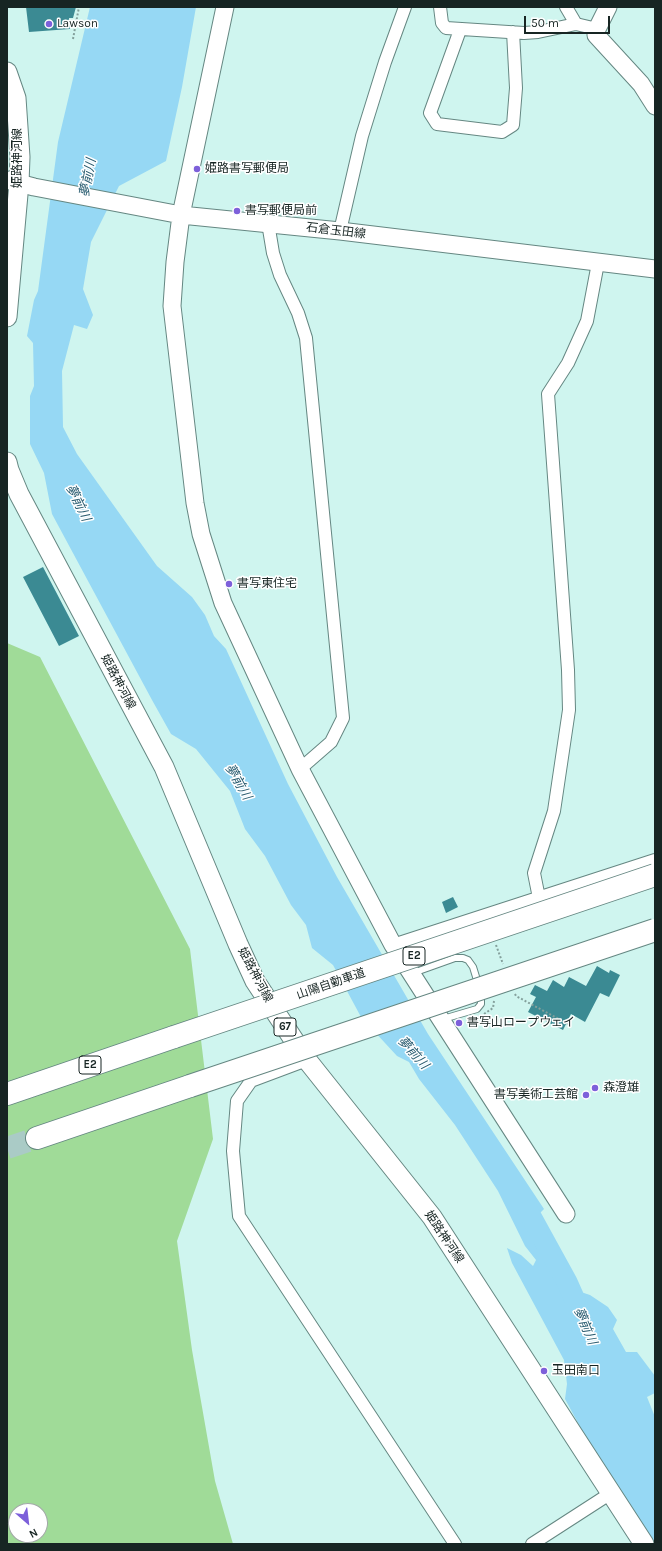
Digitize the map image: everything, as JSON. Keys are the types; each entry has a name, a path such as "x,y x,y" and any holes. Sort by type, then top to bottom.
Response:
{"highway":[{"name":"山陽自動車道","path":"7,1094 655,875"},
{"path":"37,1138 655,930"}],"main road":[{"name":"姫路神河線","path":"7,72 16,98 20,157 20,183 7,310"},
{"name":"姫路神河線","path":"7,462 19,494 164,768 255,981 307,1060 432,1217 644,1544"}],"street":[{"path":"225,7 175,213 175,262 172,306 194,495 201,534 223,603 300,769 393,945 566,1214"},
{"path":"340,231 362,136 385,62 405,7"},
{"path":"440,7 442,23 446,28 460,30 538,32 576,24 597,29"},
{"path":"566,7 576,24"},
{"path":"608,7 597,29 596,35 641,84 655,106"},
{"path":"460,30 430,113 437,124 502,132 514,125 516,88 513,32"},
{"name":"石倉玉田線","path":"20,183 175,213 340,231 655,270"},
{"path":"268,223 273,253 280,275 298,312 306,338 343,718 331,742 300,769"},
{"path":"539,898 534,873 554,811 569,710 568,670 548,394 568,363 588,321 598,263"},
{"path":"393,945 655,860"},
{"path":"307,1060 251,1081 237,1101 234,1150 239,1216 454,1544"},
{"path":"532,1544 611,1493"}],"lane":[{"path":"411,974 455,958 463,958 471,963 481,993 481,1004 476,1008 441,1020"}],"path":[{"path":"73,39 79,7"},
{"path":"477,1016 490,1011 494,1003 494,999"}],"green space":[{"path":"7,643 40,657 190,949 213,1139 177,1241 192,1350 215,1481 233,1544 7,1544"}],"water":[{"path":"90,7 196,7 182,87 166,161 119,186 91,242 83,289 93,315 87,329 74,325 62,371 63,427 77,454 157,566 192,597 205,615 214,636 226,649 288,784 337,877 428,1034 544,1209 538,1215 543,1241 572,1289 590,1295 608,1307 617,1320 613,1329 626,1352 637,1352 655,1376 655,1393 647,1397 655,1417 655,1544 590,1445 565,1399 567,1384 564,1360 512,1263 507,1248 521,1255 533,1266 536,1260 525,1246 498,1191 455,1125 419,1079 409,1062 397,1056 361,1017 333,965 312,948 306,925 291,905 265,856 245,829 230,791 196,749 171,734 52,514 44,473 30,444 30,396 34,386 33,343 27,336 34,300 38,291 58,142"}],"building":[{"name":"Lawson","path":"26,7 76,7 73,18 69,18 70,29 29,32"},
{"path":"43,567 79,636 59,646 23,577"},
{"path":"453,897 458,907 446,913 442,902"},
{"path":"597,966 609,973 610,970 620,975 609,997 600,993 585,1022 571,1014 563,1030 528,1012 536,997 530,994 535,985 547,991 553,980 564,987 569,977 586,986"}],"waterway":[{"name":"夢前川","path":"528,1211 567,1282 575,1300"}],"tunnel":[{"path":"7,1148 37,1138"}],"place":[{"name":"Lawson","path":"49,24"},
{"name":"姫路書写郵便局","path":"197,169"},
{"name":"書写郵便局前","path":"237,211"},
{"name":"書写東住宅","path":"229,584"},
{"name":"書写山ロープウェイ","path":"459,1023"},
{"name":"森澄雄","path":"595,1088"},
{"name":"書写美術工芸館","path":"586,1095"},
{"name":"玉田南口","path":"544,1371"}]}
